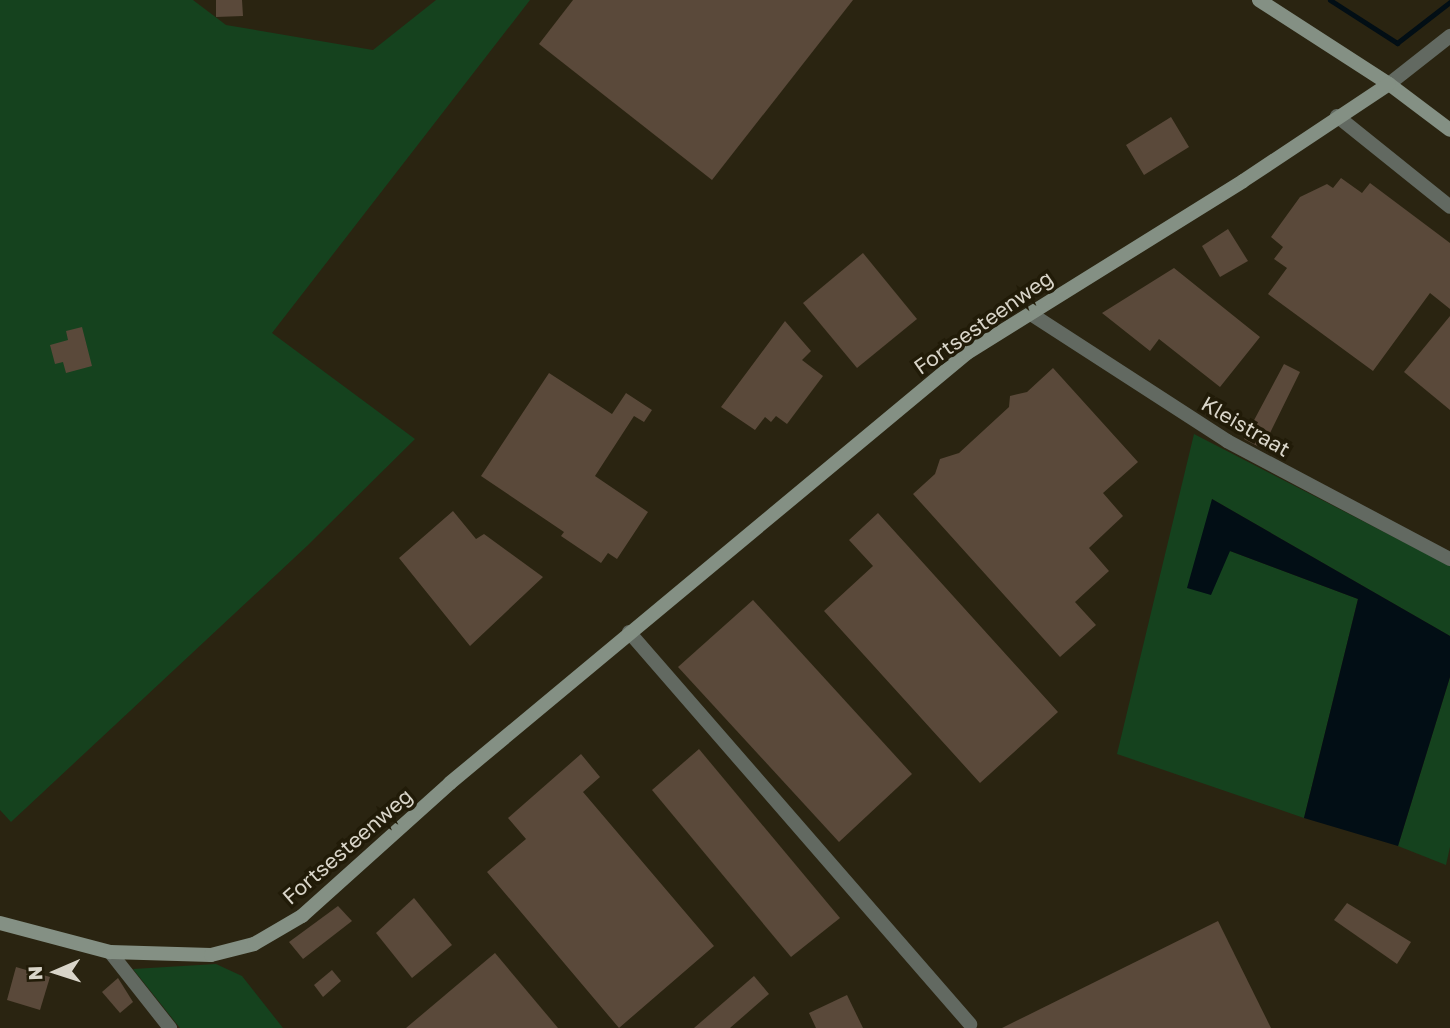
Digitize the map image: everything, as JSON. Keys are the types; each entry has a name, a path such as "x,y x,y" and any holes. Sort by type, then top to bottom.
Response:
{"street":[{"path":"1259,0 1389,84 1450,130"},
{"path":"1389,84 1450,36"},
{"name":"Fortsesteenweg","path":"0,923 110,952 211,955 254,944 302,916 450,783 956,361 1243,181 1337,116 1389,84"},
{"path":"1337,116 1450,207"},
{"name":"Kleistraat","path":"1031,314 1227,442 1450,559"},
{"path":"629,632 970,1024"},
{"path":"110,952 170,1028"}],"green space":[{"path":"0,0 193,0 226,25 373,50 436,0 530,0 272,333 415,439 307,546 11,822 0,810"},
{"path":"1194,434 1450,566 1450,636 1212,499 1230,551 1358,599 1304,818 1117,754"},
{"path":"1450,677 1450,847 1446,865 1398,846"},
{"path":"216,964 242,976 283,1028 180,1028 133,969"}],"shaded area":[{"path":"1212,499 1450,636 1450,677 1398,846 1304,818 1358,599 1230,551 1211,595 1187,588"}],"building":[{"path":"216,0 242,0 243,16 216,17"},
{"path":"573,0 853,0 712,180 539,44"},
{"path":"1171,117 1189,147 1144,175 1126,145"},
{"path":"1341,178 1362,193 1370,183 1450,243 1450,309 1430,293 1373,371 1268,294 1287,268 1274,259 1283,247 1271,237 1300,197 1327,184 1333,188"},
{"path":"1228,229 1248,261 1220,277 1202,246"},
{"path":"863,253 917,319 857,368 803,303"},
{"path":"1174,268 1260,337 1220,387 1159,339 1150,351 1102,313"},
{"path":"1450,316 1450,410 1404,372"},
{"path":"785,321 811,351 802,360 823,376 787,424 776,416 771,422 765,417 755,430 721,407"},
{"path":"82,327 92,366 66,373 63,362 55,364 50,345 68,340 66,331"},
{"path":"1284,364 1300,372 1269,435 1285,444 1278,457 1244,439"},
{"path":"1053,368 1138,462 1103,493 1123,516 1089,548 1109,571 1075,602 1096,625 1060,657 913,494 935,474 940,459 959,453 1009,407 1010,396 1027,392"},
{"path":"549,373 612,414 626,393 652,410 644,422 634,416 595,476 648,512 617,559 608,553 601,563 561,536 564,532 481,476"},
{"path":"453,511 476,539 484,534 543,577 470,646 399,558"},
{"path":"878,513 1058,712 980,783 824,611 873,566 849,540"},
{"path":"753,600 912,774 839,842 678,667"},
{"path":"699,749 840,918 791,957 652,790"},
{"path":"581,754 600,777 583,792 714,946 619,1028 487,872 526,839 508,818"},
{"path":"414,898 452,945 412,978 376,933"},
{"path":"1347,903 1411,942 1397,964 1334,920"},
{"path":"338,906 352,921 303,959 289,942"},
{"path":"1218,921 1271,1028 1002,1028"},
{"path":"495,953 558,1028 406,1028"},
{"path":"16,967 50,977 40,1010 7,1000"},
{"path":"332,970 341,981 323,997 314,985"},
{"path":"754,976 769,994 730,1028 694,1028"},
{"path":"118,978 133,1002 120,1013 102,992"},
{"path":"847,995 863,1028 816,1028 809,1013"}],"waterway":[{"path":"1330,0 1397,43 1450,2"}]}
